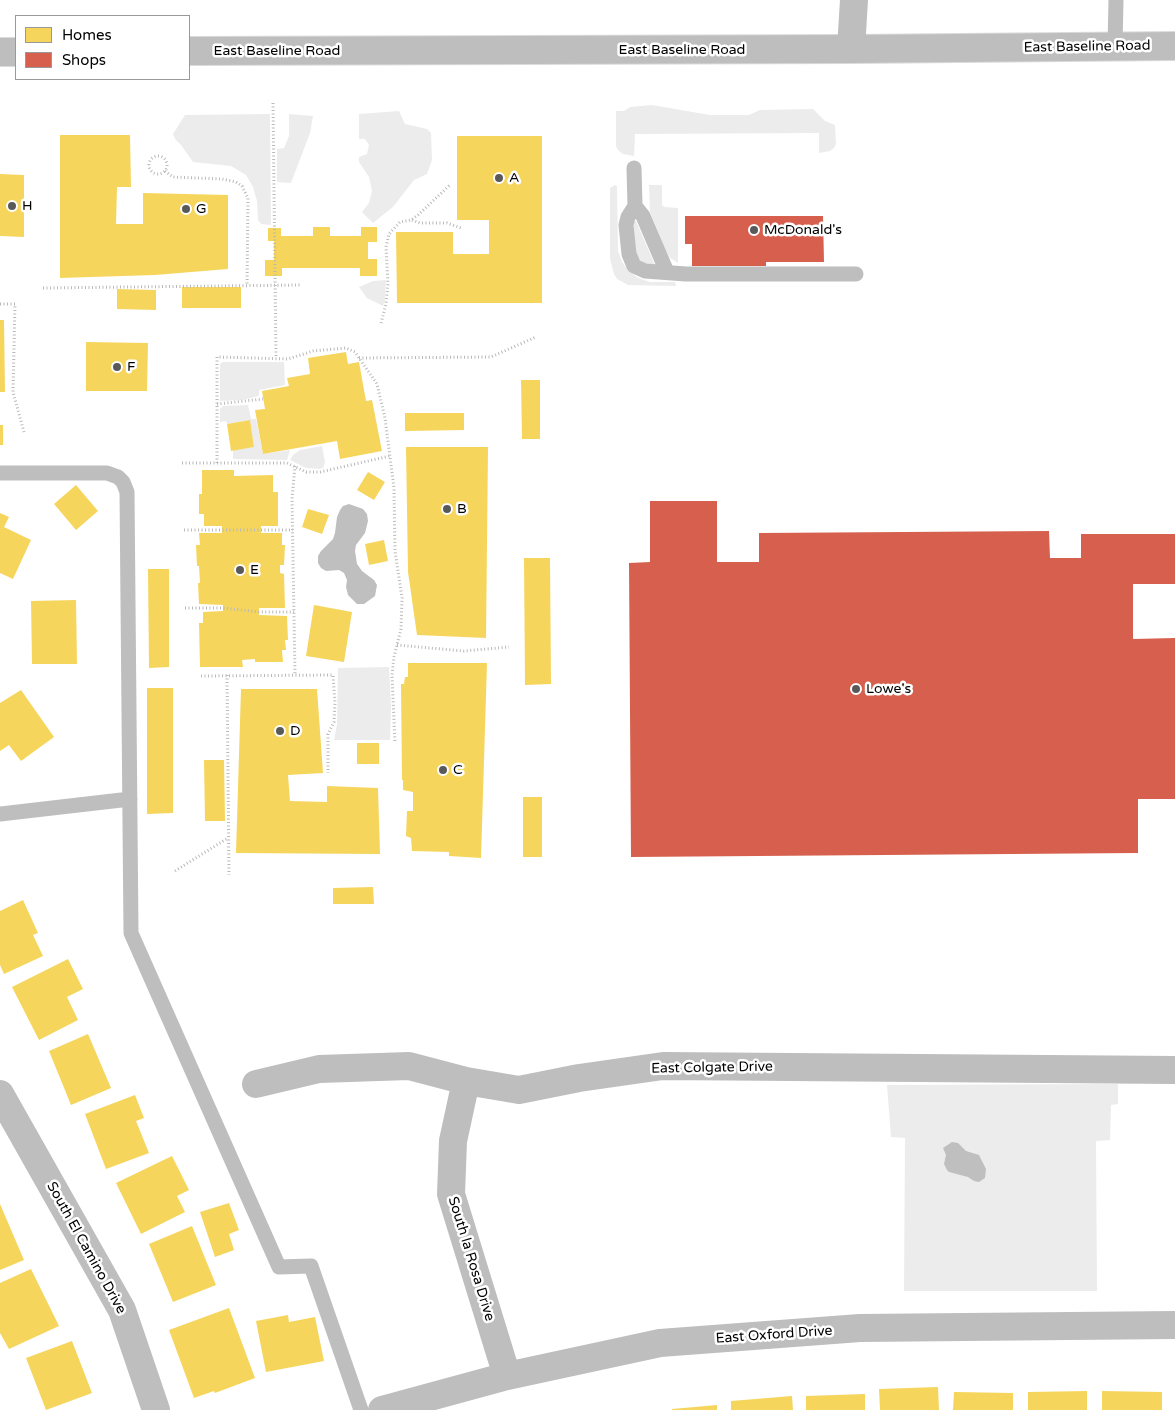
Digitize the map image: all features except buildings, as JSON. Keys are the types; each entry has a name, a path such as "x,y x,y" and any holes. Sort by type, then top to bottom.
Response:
{"street":[{"path":"851,49 854,0"},
{"name":"East Baseline Road","path":"190,52 1175,46"},
{"path":"0,52 15,52"},
{"name":"East Colgate Drive","path":"256,1084 319,1069 409,1066 466,1081 519,1090 579,1078 663,1066 1175,1070"},
{"name":"South la Rosa Drive","path":"466,1081 453,1140 450,1194 507,1376"},
{"name":"South El Camino Drive","path":"0,1094 122,1310 156,1410"},
{"name":"East Oxford Drive","path":"382,1410 507,1376 660,1343 860,1328 1175,1325"}],"lane":[{"path":"1114,46 1116,0"},
{"path":"634,168 635,206 628,217 626,225 629,254 634,266 645,272 660,274 667,272 686,274 856,274"},
{"path":"635,206 643,216 667,272"},
{"path":"0,473 106,473 118,477 123,482 127,492 131,933 279,1267 311,1266 361,1410"},
{"path":"0,814 130,800"}],"path":[{"path":"274,103 276,286 274,305 276,358"},
{"path":"161,156 166,159 168,165 165,171 160,174 152,171 149,166 152,158 161,156"},
{"path":"165,171 173,177 222,179 236,182 242,186 248,198 247,286"},
{"path":"381,322 388,291 386,246 389,234 400,222 411,220 418,215 451,184"},
{"path":"411,220 420,223 447,223 461,228"},
{"path":"44,288 302,285"},
{"path":"0,304 14,304 13,392 24,432"},
{"path":"358,358 491,357 536,337"},
{"path":"217,462 217,357 288,359 312,351 346,348 355,352 377,384 394,488 395,551 402,598 401,629 394,656 392,675 395,743"},
{"path":"217,404 263,398"},
{"path":"182,462 287,463 306,472 320,472 390,456"},
{"path":"295,466 292,499 295,674"},
{"path":"184,530 293,530"},
{"path":"185,608 294,612"},
{"path":"397,645 464,651 509,647"},
{"path":"227,675 228,875"},
{"path":"201,676 333,675 335,703 334,722 328,734 328,773"},
{"path":"175,871 228,837"}],"shaded area":[{"path":"652,105 710,115 749,115 760,110 813,109 825,121 835,125 836,144 830,151 819,153 819,133 635,134 634,156 623,154 616,146 616,111 624,111 630,107"},
{"path":"399,111 405,124 427,129 431,133 432,160 427,174 414,180 393,207 373,223 362,212 369,203 372,191 369,177 359,162 359,157 367,154 369,145 365,139 359,139 359,114"},
{"path":"270,114 271,225 261,224 258,220 257,201 253,187 246,175 231,166 193,162 173,134 185,115"},
{"path":"289,114 313,116 310,133 291,183 277,182 277,149 284,148 289,136"},
{"path":"615,185 617,186 618,251 622,262 638,278 650,282 675,282 676,286 628,285 617,279 610,259 610,188"},
{"path":"649,185 662,185 662,205 664,207 678,208 678,263 670,258 666,251 650,212"},
{"path":"634,221 636,221 655,265 645,264 638,259 634,250"},
{"path":"386,280 383,306 367,298 359,287 373,281"},
{"path":"223,362 284,362 285,385 259,390 259,396 242,400 220,401 220,364"},
{"path":"248,405 251,419 256,419 263,454 290,450 287,460 233,459 233,450 254,447 250,420 227,424 226,421 220,422 220,409 223,406"},
{"path":"322,446 325,462 323,468 306,468 290,460 300,450"},
{"path":"349,504 363,509 367,514 368,521 365,533 356,545 355,551 357,564 377,585 375,596 364,604 357,604 348,595 347,580 344,573 339,570 326,571 318,563 318,556 321,551 333,539 340,510 343,506"},
{"path":"389,667 390,740 334,740 337,724 338,668"},
{"path":"1118,1084 1118,1104 1111,1105 1110,1140 1096,1141 1097,1291 904,1291 905,1138 891,1137 887,1085"},
{"path":"952,1142 958,1143 966,1151 979,1155 986,1169 985,1178 979,1182 974,1181 947,1170 944,1164 946,1155 943,1148"}],"place":[{"name":"A","path":"499,178"},
{"name":"H","path":"12,206"},
{"name":"G","path":"186,209"},
{"name":"McDonald's","path":"754,230"},
{"name":"F","path":"117,367"},
{"name":"B","path":"447,509"},
{"name":"E","path":"240,570"},
{"name":"Lowe's","path":"856,689"},
{"name":"D","path":"280,731"},
{"name":"C","path":"443,770"}]}
